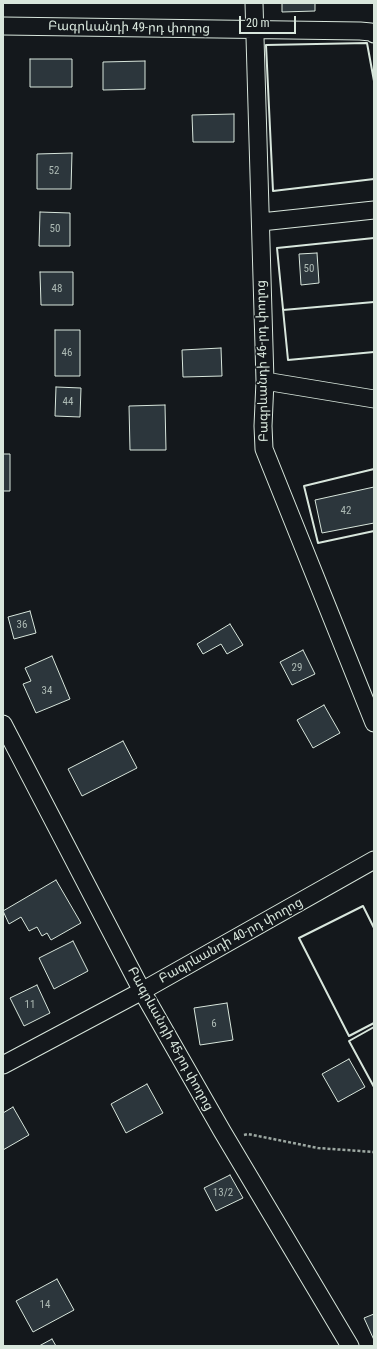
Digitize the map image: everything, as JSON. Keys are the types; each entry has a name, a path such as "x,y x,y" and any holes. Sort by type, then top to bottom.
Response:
{"street":[{"name":"Բագրևանդի 46-րդ փողոց","path":"254,3 265,381 263,426 264,449 374,723"},
{"name":"Բագրևանդի 49-րդ փողոց","path":"3,26 360,31 371,32 374,34"},
{"path":"261,222 374,210"},
{"path":"265,381 374,399"},
{"name":"Բագրևանդի 45-րդ փողոց","path":"3,724 142,991 225,1138 350,1346"},
{"name":"Բագրևանդի 40-րդ փողոց","path":"3,1065 142,991 374,860"}],"path":[{"path":"225,1138 248,1134 318,1148 374,1152"}],"building":[{"path":"282,3 315,3 315,11 282,12"},
{"path":"30,59 72,59 72,87 30,87"},
{"path":"145,61 145,89 103,90 103,62"},
{"path":"234,114 234,142 193,142 192,115"},
{"path":"72,153 71,189 37,189 37,154"},
{"path":"40,212 70,213 70,246 39,246"},
{"path":"317,253 319,283 301,285 299,254"},
{"path":"40,272 73,272 73,305 41,305"},
{"path":"55,330 80,330 80,376 55,376"},
{"path":"221,348 222,376 183,377 182,350"},
{"path":"56,387 81,388 80,417 55,416"},
{"path":"165,405 166,450 130,450 129,406"},
{"path":"3,454 10,454 10,491 3,491"},
{"path":"374,487 374,523 322,533 315,500"},
{"path":"30,611 36,633 14,639 8,617"},
{"path":"230,624 243,645 227,654 221,644 203,654 197,644"},
{"path":"303,650 315,674 292,685 280,662"},
{"path":"52,656 70,699 36,713 23,684 31,681 25,668"},
{"path":"324,705 340,733 313,748 297,720"},
{"path":"123,741 137,768 82,796 68,769"},
{"path":"56,880 81,923 51,940 47,933 42,936 37,927 29,931 21,917 9,924 3,911"},
{"path":"73,941 88,971 54,989 39,958"},
{"path":"37,985 50,1013 24,1026 10,998"},
{"path":"227,1003 233,1040 200,1045 194,1008"},
{"path":"349,1059 365,1087 338,1102 322,1074"},
{"path":"147,1084 163,1113 126,1133 111,1104"},
{"path":"13,1107 29,1135 3,1150 3,1113"},
{"path":"230,1175 243,1198 216,1211 204,1188"},
{"path":"57,1279 74,1310 33,1332 16,1301"},
{"path":"374,1314 374,1340 364,1318"},
{"path":"52,1339 56,1346 39,1346"}],"wall":[{"path":"374,81 367,43 266,45 273,191 374,179"},
{"path":"374,238 277,248 288,360 374,352"},
{"path":"283,310 374,302"},
{"path":"374,469 304,486 318,543 374,531"},
{"path":"374,928 363,906 299,938 349,1036 374,1023"},
{"path":"374,1027 349,1041 374,1087"}]}
